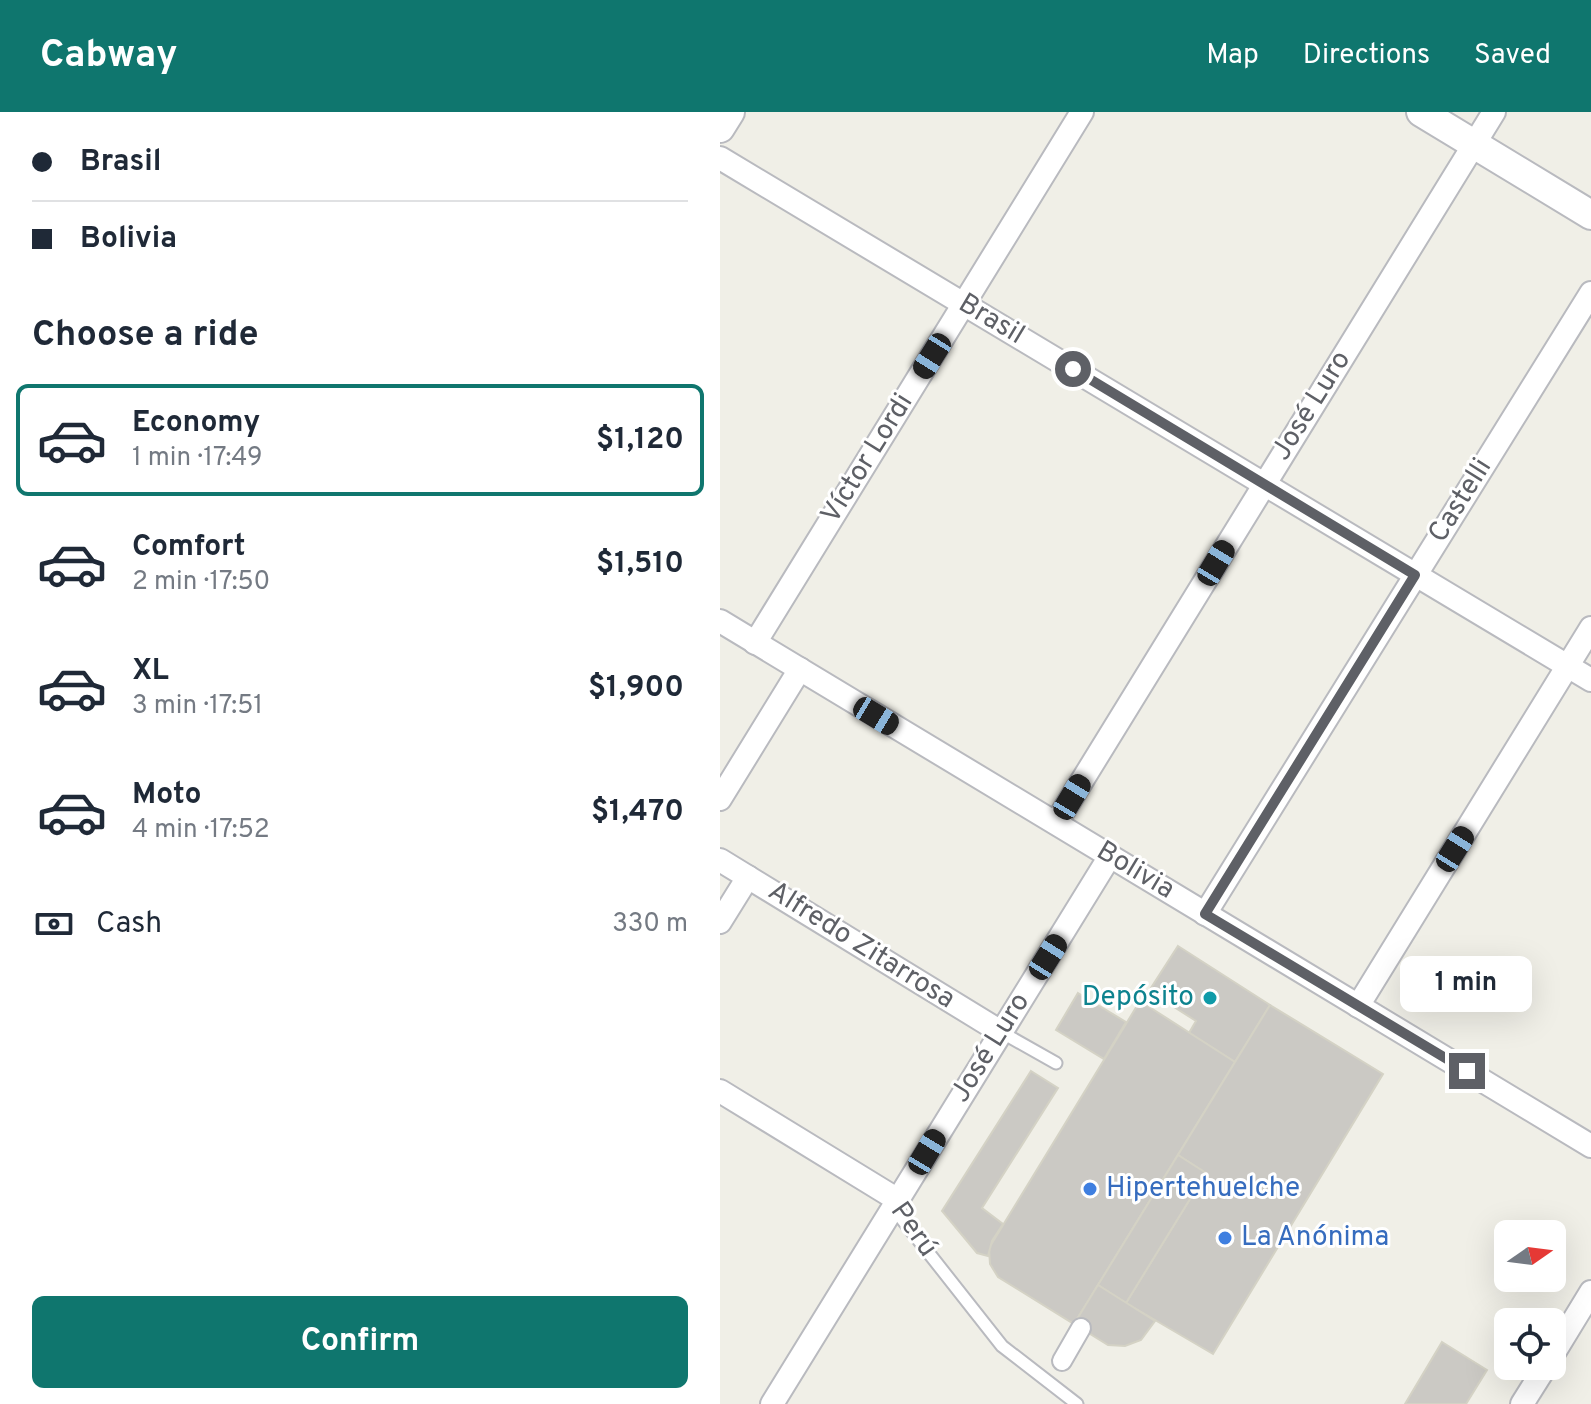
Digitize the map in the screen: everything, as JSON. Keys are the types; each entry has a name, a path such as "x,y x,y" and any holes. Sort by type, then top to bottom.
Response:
{"street":[{"path":"720,128 730,112"},
{"name":"Víctor Lordi","path":"755,643 1082,112"},
{"path":"1421,112 1591,215"},
{"name":"José Luro","path":"1056,823 1494,112"},
{"name":"Brasil","path":"720,158 1591,680"},
{"name":"Castelli","path":"1205,914 1591,293"},
{"name":"Bolivia","path":"720,621 1591,1146"},
{"path":"1358,1006 1591,628"},
{"path":"720,799 800,669"},
{"name":"José Luro","path":"772,1404 1110,856"},
{"name":"Alfredo Zitarrosa","path":"720,860 1001,1032"},
{"path":"720,922 748,877"},
{"name":"Perú","path":"723,1096 898,1200"},
{"path":"1566,1333 1591,1292"},
{"path":"1062,1361 1081,1328"},
{"path":"1522,1404 1537,1380"}],"lane":[{"path":"1001,1032 1056,1063"},
{"name":"Perú","path":"898,1200 898,1214 1002,1346 1077,1404"}],"building":[{"name":"Depósito","path":"1178,946 1270,1005 1235,1062 1189,1033 1196,1021 1149,991"},
{"path":"1078,993 1126,1022 1104,1059 1056,1030"},
{"name":"Hipertehuelche","path":"1140,1001 1235,1062 1074,1324 998,1277 990,1264 989,1248"},
{"name":"La Anónima","path":"1270,1005 1383,1074 1213,1354 1126,1303 1206,1173 1178,1155"},
{"path":"1031,1071 1058,1088 982,1208 1003,1224 992,1241 988,1256 977,1253 942,1211"},
{"path":"1178,1155 1206,1173 1126,1303 1098,1285"},
{"path":"1098,1285 1155,1321 1141,1340 1125,1346 1108,1345 1074,1324"},
{"path":"1442,1342 1487,1370 1466,1404 1405,1404"}],"place":[{"name":"Depósito","path":"1210,998"},
{"name":"Hipertehuelche","path":"1090,1189"},
{"name":"La Anónima","path":"1225,1238"}],"route":[{"path":"1073,369 1415,575 1205,914 1467,1071"}]}
